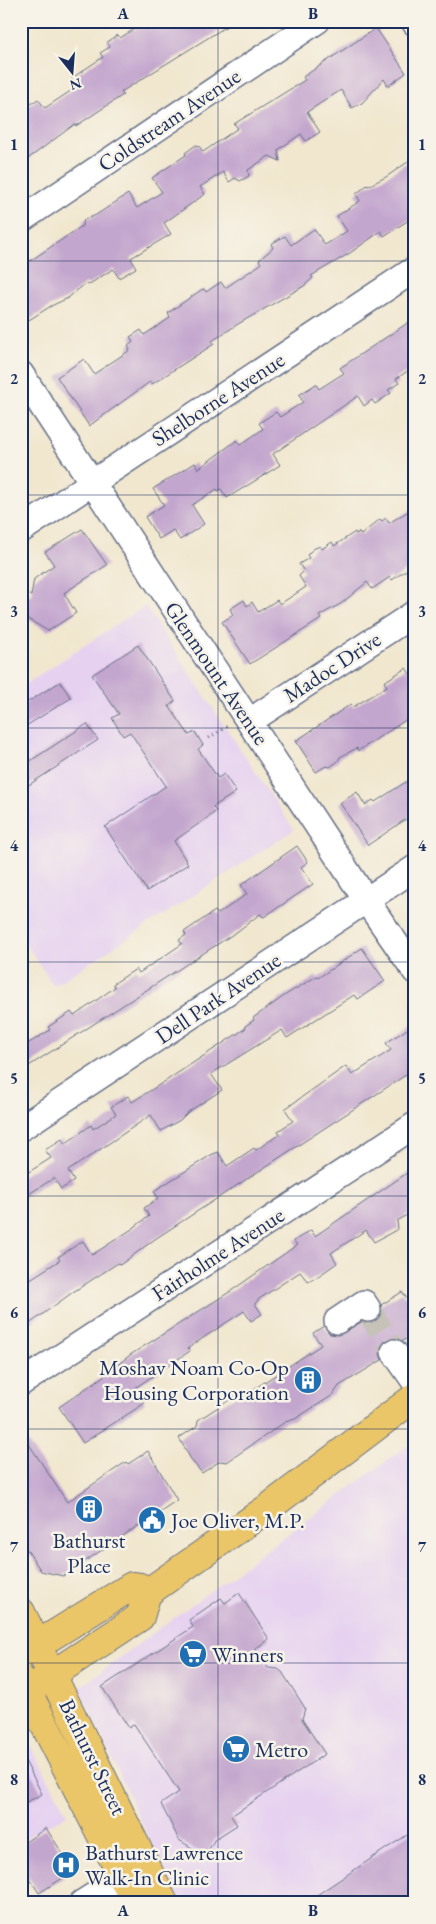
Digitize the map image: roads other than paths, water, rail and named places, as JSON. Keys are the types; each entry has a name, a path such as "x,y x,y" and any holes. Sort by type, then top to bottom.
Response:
{"main road":[{"path":"23,1688 53,1675 140,1617 147,1593 268,1508 415,1398"},
{"path":"30,1649 132,1586 140,1587 147,1593"},
{"name":"Bathurst Street","path":"21,1612 30,1649 53,1675 164,1903"},
{"name":"Bathurst Street","path":"23,1688 136,1903"}],"street":[{"name":"Coldstream Avenue","path":"21,220 316,21"},
{"name":"Shelborne Avenue","path":"21,530 415,269"},
{"name":"Glenmount Avenue","path":"21,374 366,900 415,971"},
{"name":"Madoc Drive","path":"250,721 415,613"},
{"name":"Dell Park Avenue","path":"21,1128 415,868"},
{"name":"Fairholme Avenue","path":"21,1383 415,1125"},
{"path":"337,1322 372,1301"},
{"path":"394,1352 415,1382"},
{"path":"82,1903 123,1877"}],"tunnel":[{"path":"368,1309 394,1352"}],"place":[{"name":"Moshav Noam Co-Op Housing Corporation","path":"308,1380"},
{"name":"Bathurst Place","path":"89,1509"},
{"name":"Joe Oliver, M.P.","path":"152,1520"},
{"name":"Winners","path":"193,1654"},
{"name":"Metro","path":"236,1749"},
{"name":"Bathurst Lawrence Walk-In Clinic","path":"66,1865"}]}
